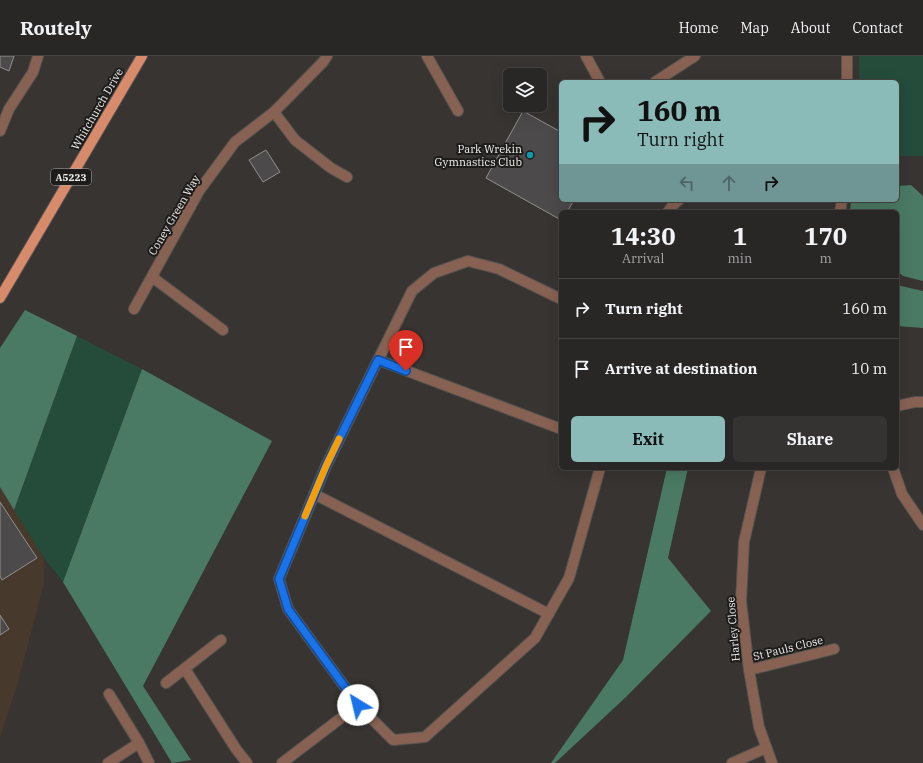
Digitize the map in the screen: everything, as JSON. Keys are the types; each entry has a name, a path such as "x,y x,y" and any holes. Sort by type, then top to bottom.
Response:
{"main road":[{"name":"Whitchurch Drive","path":"0,298 142,56"}],"street":[{"path":"0,131 9,109 33,72 38,56"},
{"path":"427,56 458,111"},
{"path":"586,56 599,80"},
{"path":"658,80 695,56"},
{"path":"846,80 848,56"},
{"name":"Coney Green Way","path":"134,309 199,191 235,142 274,112 322,58"},
{"path":"274,112 295,140 331,168 347,177"},
{"path":"559,298 499,269 468,261 434,273 412,291 326,466 279,579 288,609 358,705 393,740 425,737 535,638 569,578 599,470"},
{"path":"152,277 224,330"},
{"path":"378,360 559,428"},
{"path":"899,406 923,402"},
{"name":"Harley Close","path":"761,470 744,542 741,601 748,670 759,727 772,763"},
{"path":"894,470 902,494 923,525"},
{"path":"314,494 549,614"},
{"path":"166,683 221,640"},
{"name":"St Pauls Close","path":"748,670 834,649"},
{"path":"185,668 236,750 247,763"},
{"path":"109,694 139,743 149,763"},
{"path":"282,763 358,705"},
{"path":"108,763 139,743"},
{"path":"732,763 766,748"}],"shaded area":[{"path":"0,487 44,558 44,583 19,679 0,738"}],"green space":[{"path":"859,56 923,56 923,156 899,156 899,80 859,80"},
{"path":"911,185 923,196 923,281 903,276 899,273 899,210 850,210 851,202 899,202 899,186"},
{"path":"899,285 923,291 923,328 899,326"},
{"path":"25,310 77,336 14,510 0,487 0,348"},
{"path":"77,336 142,369 63,582 44,558 14,510"},
{"path":"142,369 272,441 143,686 191,760 172,763 63,582"},
{"path":"667,470 688,470 668,558 711,611 626,697 555,763 551,763 623,660"}],"building":[{"path":"0,56 14,56 9,71 0,67"},
{"name":"Park Wrekin Gymnastics Club","path":"522,112 559,131 559,202 573,202 568,210 559,210 559,219 486,178"},
{"path":"266,150 280,172 263,182 249,160"},
{"path":"0,502 37,558 2,580 0,576"},
{"path":"0,615 9,629 0,635"}],"slow traffic":[{"path":"305,516 339,439"}],"place":[{"name":"Park Wrekin Gymnastics Club","path":"530,155"}],"route":[{"path":"358,705 288,609 279,579 326,466 378,360 406,371"}]}
